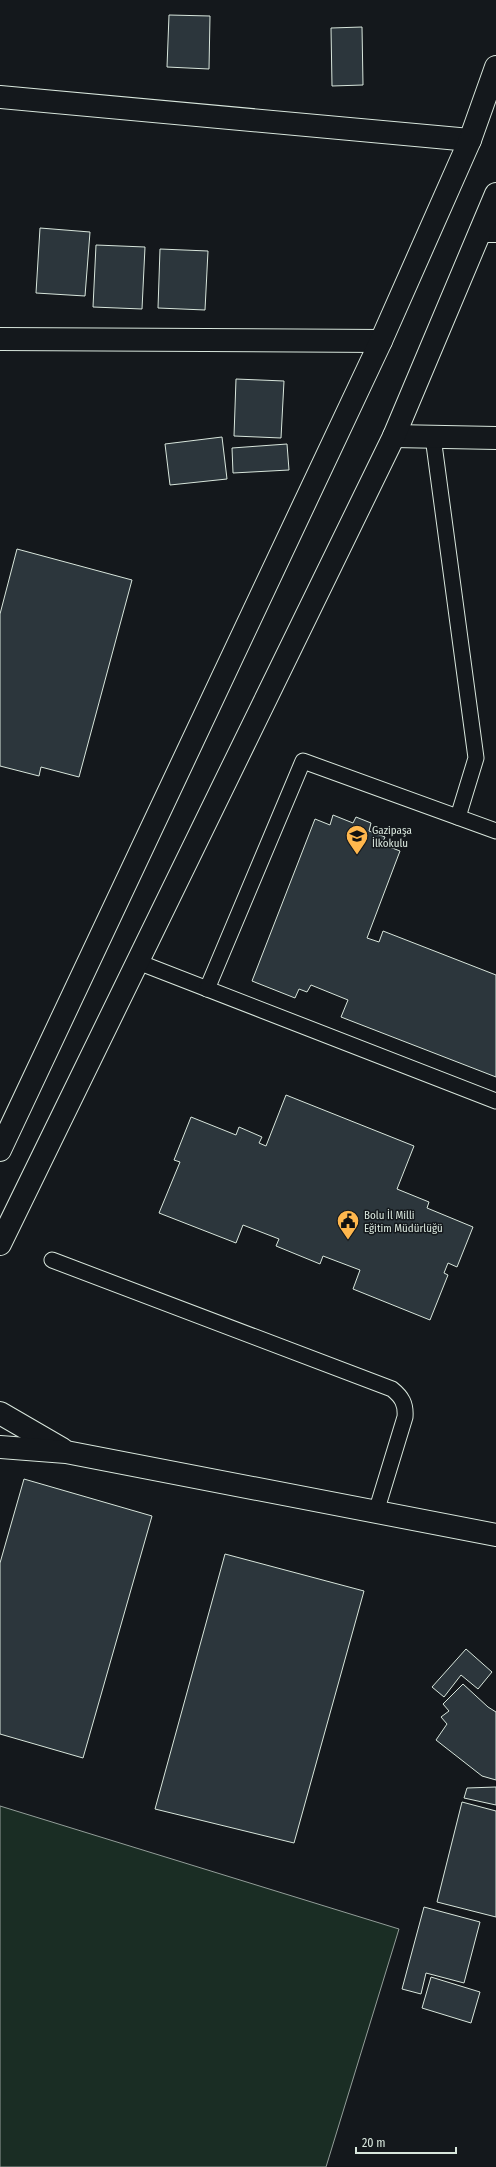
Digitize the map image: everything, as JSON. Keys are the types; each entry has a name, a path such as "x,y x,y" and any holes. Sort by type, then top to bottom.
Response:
{"main road":[{"path":"0,1150 381,341 470,140 496,67"},
{"path":"0,98 470,140"},
{"path":"0,1244 394,436 489,231 496,194"},
{"path":"0,339 381,341"},
{"path":"394,436 496,438"},
{"path":"0,1413 66,1452"},
{"path":"0,1447 66,1452 496,1535"}],"lane":[{"path":"433,437 476,758 458,817"},
{"path":"207,989 303,761 496,831"},
{"path":"138,962 496,1101"},
{"path":"52,1260 392,1388 403,1399 406,1408 406,1417 376,1512"}],"green space":[{"path":"0,1806 399,1929 326,2167 0,2167"}],"building":[{"path":"169,15 210,16 209,69 167,67"},
{"path":"362,27 363,85 332,86 331,28"},
{"path":"40,228 90,232 85,296 36,293"},
{"path":"96,245 145,247 142,309 93,307"},
{"path":"160,249 208,251 205,310 158,308"},
{"path":"236,379 284,381 281,438 234,436"},
{"path":"222,437 227,479 170,485 165,444"},
{"path":"287,444 289,470 233,473 232,448"},
{"path":"17,549 132,580 79,777 41,767 39,776 0,766 0,614"},
{"path":"333,815 353,823 356,817 371,823 369,831 385,837 382,844 400,851 367,938 379,942 383,931 496,975 496,1077 341,1017 348,1000 311,985 307,992 299,989 295,998 252,981 315,819 330,825"},
{"path":"286,1095 414,1146 397,1189 429,1202 427,1208 473,1227 457,1267 448,1263 444,1273 448,1275 430,1320 353,1289 360,1270 323,1256 320,1264 276,1246 279,1239 243,1225 236,1243 159,1213 180,1162 174,1160 191,1117 236,1135 239,1127 262,1137 259,1143 266,1146"},
{"path":"24,1479 152,1516 83,1758 0,1734 0,1563"},
{"path":"225,1554 364,1591 294,1843 155,1809"},
{"path":"466,1649 492,1672 478,1689 461,1675 444,1697 432,1687"},
{"path":"463,1684 488,1707 496,1712 496,1780 482,1776 436,1740 447,1724 441,1717 449,1711 443,1704"},
{"path":"496,1787 496,1805 464,1798 467,1788"},
{"path":"462,1802 496,1811 496,1917 437,1902"},
{"path":"424,1907 480,1922 464,1983 426,1973 421,1994 402,1989"},
{"path":"431,1977 480,1992 471,2023 422,2008"}],"place":[{"name":"Gazipaşa İlkokulu","path":"357,856"},
{"name":"Bolu İl Milli Eğitim Müdürlüğü","path":"348,1240"}]}
